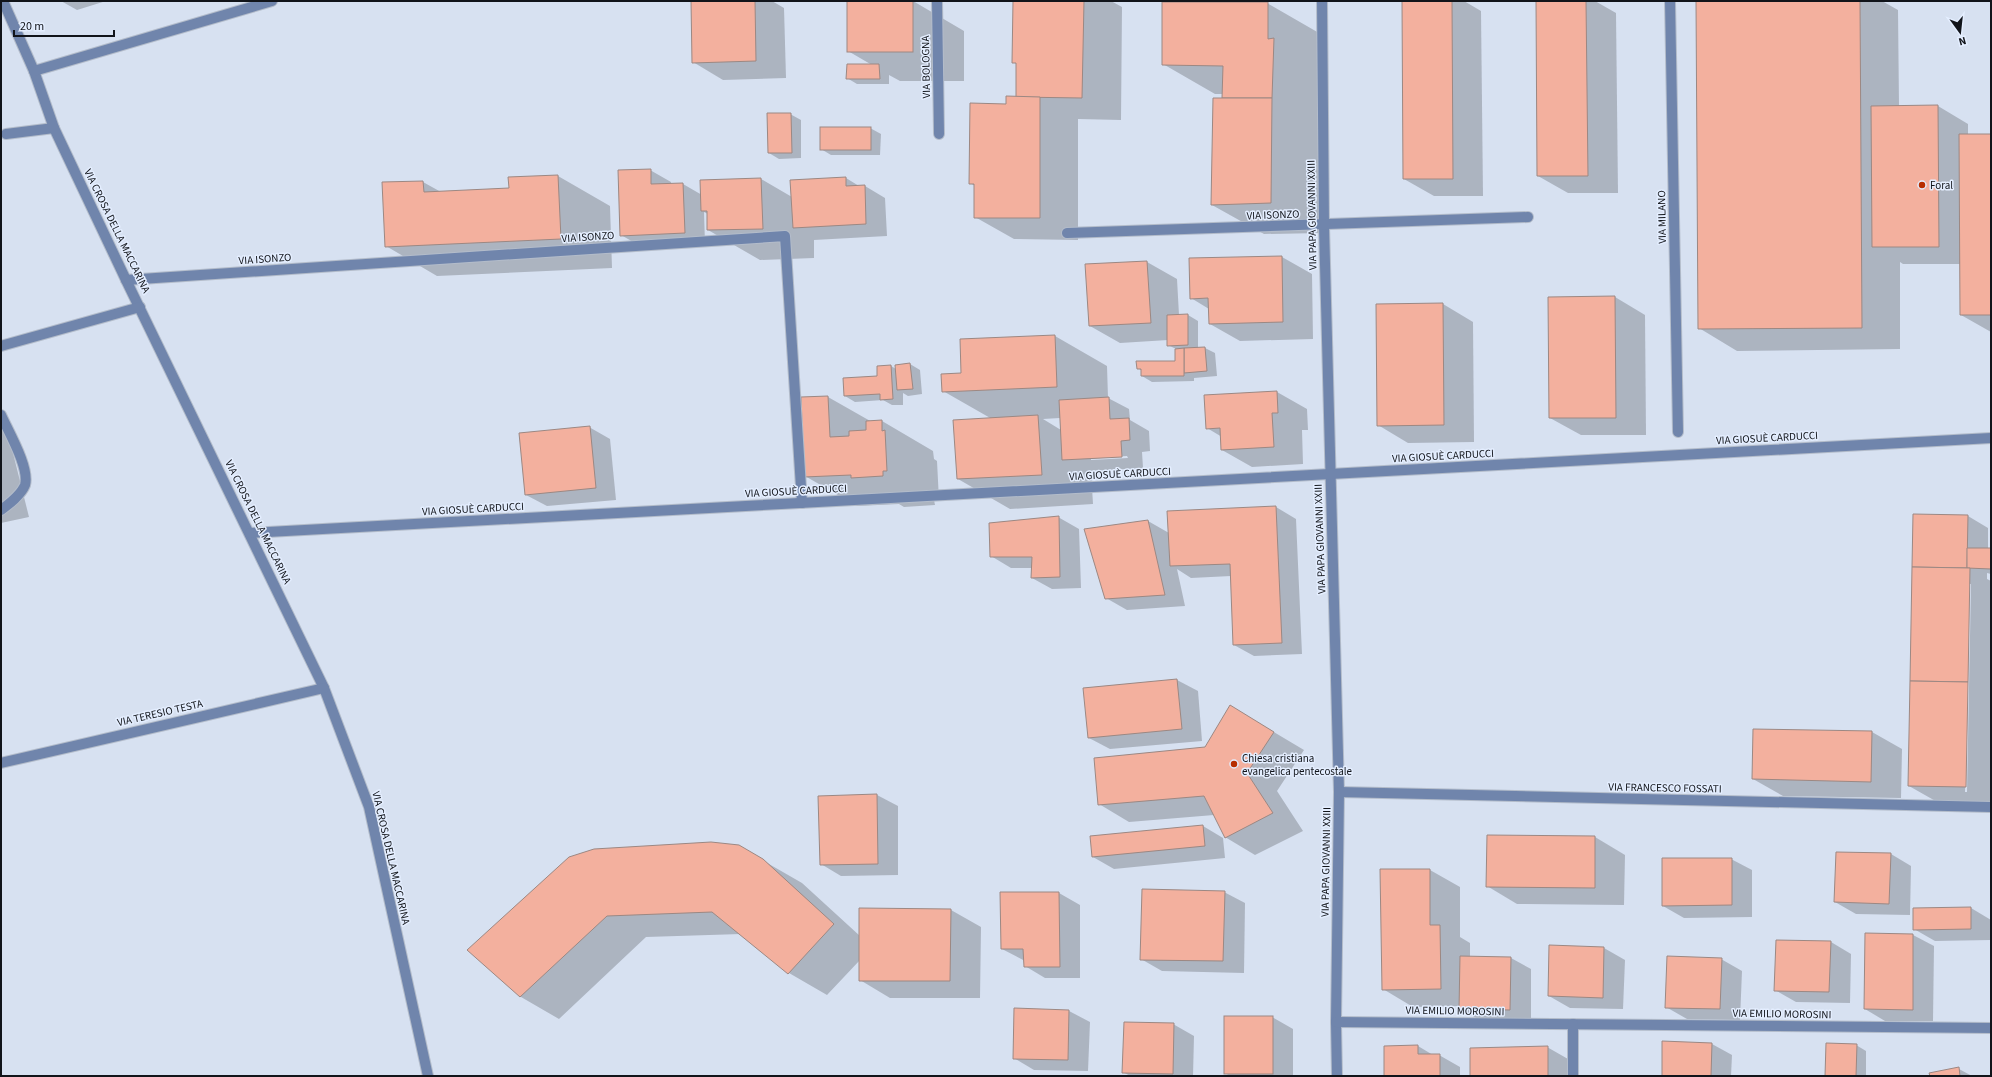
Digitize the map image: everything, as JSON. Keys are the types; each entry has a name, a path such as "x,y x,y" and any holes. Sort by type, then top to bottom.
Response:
{"street":[{"name":"VIA CROSA DELLA MACCARINA","path":"4,1 34,71 54,128 324,688 369,807 428,1076"},
{"path":"34,71 272,1"},
{"name":"VIA BOLOGNA","path":"937,1 940,134"},
{"name":"VIA PAPA GIOVANNI XXIII","path":"1322,1 1324,226 1339,792 1336,1022 1337,1076"},
{"name":"VIA MILANO","path":"1670,1 1678,432"},
{"path":"6,134 54,128"},
{"name":"VIA ISONZO","path":"1067,233 1324,226 1528,217"},
{"name":"VIA ISONZO","path":"126,280 785,236 802,503"},
{"path":"1,346 140,307"},
{"path":"1,415 25,469 24,486 12,502 1,510"},
{"name":"VIA GIOSUÈ CARDUCCI","path":"250,533 1991,438"},
{"name":"VIA TERESIO TESTA","path":"1,762 324,688"},
{"name":"VIA FRANCESCO FOSSATI","path":"1339,792 1991,807"},
{"name":"VIA EMILIO MOROSINI","path":"1336,1022 1991,1028"},
{"path":"1573,1024 1573,1076"}],"building":[{"path":"691,1 755,1 756,61 692,63"},
{"path":"847,1 913,1 913,52 847,52"},
{"path":"1013,1 1084,1 1082,98 1016,97 1016,63 1012,63"},
{"path":"1402,1 1452,1 1453,179 1403,179"},
{"path":"1536,1 1586,1 1588,176 1537,176"},
{"path":"1696,1 1860,1 1862,328 1698,329"},
{"path":"1162,2 1268,2 1268,39 1274,38 1272,98 1222,98 1223,66 1162,65"},
{"path":"847,64 879,64 880,79 846,79"},
{"path":"1006,96 1040,97 1040,218 974,218 974,184 969,184 970,103 1006,104"},
{"path":"1213,98 1272,98 1271,203 1211,205"},
{"path":"1938,105 1939,247 1872,247 1871,106"},
{"path":"767,113 791,113 792,153 768,153"},
{"path":"820,127 871,127 871,150 820,150"},
{"path":"1959,134 1991,134 1991,315 1960,315"},
{"path":"651,169 651,184 683,183 685,233 620,236 618,170"},
{"path":"558,175 561,239 385,247 382,182 423,181 424,192 509,188 508,177"},
{"path":"846,177 846,186 865,185 866,224 793,228 790,180"},
{"path":"761,178 763,229 707,230 707,211 701,211 700,180"},
{"path":"1282,256 1283,322 1209,324 1208,298 1190,299 1189,258"},
{"path":"1147,261 1151,323 1089,326 1085,264"},
{"path":"1615,296 1616,418 1549,418 1548,297"},
{"path":"1443,303 1444,425 1377,426 1376,304"},
{"path":"1188,314 1188,345 1167,346 1167,315"},
{"path":"1055,335 1057,387 942,392 941,374 961,373 960,339"},
{"path":"1205,347 1207,371 1184,373 1184,348"},
{"path":"1184,348 1184,376 1141,376 1141,369 1137,369 1136,361 1175,361 1175,349"},
{"path":"910,363 913,389 897,390 895,365"},
{"path":"891,365 893,399 880,400 880,394 844,396 843,378 877,376 877,366"},
{"path":"1277,391 1278,413 1272,413 1274,447 1221,450 1220,428 1206,429 1204,395"},
{"path":"828,396 830,437 849,436 849,431 866,430 866,421 882,420 882,431 885,430 887,471 883,471 883,476 851,478 851,475 804,477 801,397"},
{"path":"1109,397 1110,419 1129,418 1130,440 1121,441 1122,457 1062,460 1059,400"},
{"path":"1038,415 1042,475 957,479 953,420"},
{"path":"590,426 596,488 525,495 519,433"},
{"path":"1276,506 1282,643 1233,645 1230,564 1170,566 1167,511"},
{"path":"1913,514 1968,515 1967,568 1912,567"},
{"path":"1059,516 1060,577 1031,578 1032,557 990,557 989,523"},
{"path":"1148,520 1165,595 1105,599 1084,529"},
{"path":"1967,548 1991,548 1991,569 1967,568"},
{"path":"1912,567 1970,568 1968,682 1910,681"},
{"path":"1177,679 1182,729 1088,738 1083,688"},
{"path":"1910,681 1968,682 1966,787 1908,786"},
{"path":"1230,705 1274,732 1247,773 1273,813 1225,838 1204,796 1098,805 1094,758 1205,747"},
{"path":"1753,729 1872,731 1871,782 1752,779"},
{"path":"877,794 878,864 820,865 818,796"},
{"path":"1203,825 1205,846 1092,857 1090,836"},
{"path":"1487,835 1595,836 1595,888 1486,887"},
{"path":"711,842 739,845 763,859 834,924 788,974 712,912 607,916 520,997 467,950 569,857 594,849"},
{"path":"1836,852 1891,853 1889,904 1834,902"},
{"path":"1662,858 1732,858 1732,905 1662,906"},
{"path":"1380,869 1430,869 1430,925 1440,925 1441,989 1382,990"},
{"path":"1142,889 1225,891 1223,961 1140,960"},
{"path":"1000,892 1059,892 1060,967 1024,967 1023,949 1001,949"},
{"path":"1971,907 1971,929 1913,930 1913,908"},
{"path":"859,908 951,909 950,981 859,981"},
{"path":"1865,933 1913,934 1913,1010 1864,1009"},
{"path":"1776,940 1831,941 1829,992 1774,991"},
{"path":"1549,945 1604,947 1603,998 1548,996"},
{"path":"1460,956 1511,957 1510,1010 1459,1009"},
{"path":"1667,956 1722,958 1720,1009 1665,1008"},
{"path":"1014,1008 1069,1010 1068,1060 1013,1059"},
{"path":"1224,1016 1273,1016 1273,1074 1224,1074"},
{"path":"1124,1022 1174,1023 1173,1074 1122,1073"},
{"path":"1662,1041 1712,1043 1711,1076 1662,1076"},
{"path":"1826,1043 1857,1044 1856,1076 1825,1076"},
{"path":"1418,1045 1418,1054 1440,1054 1440,1076 1384,1076 1384,1046"},
{"path":"1548,1046 1548,1076 1470,1076 1470,1048"},
{"path":"1959,1067 1960,1076 1930,1076 1929,1073"}],"place":[{"name":"Foral","path":"1922,185"},
{"name":"Chiesa cristiana evangelica pentecostale","path":"1234,764"}]}
